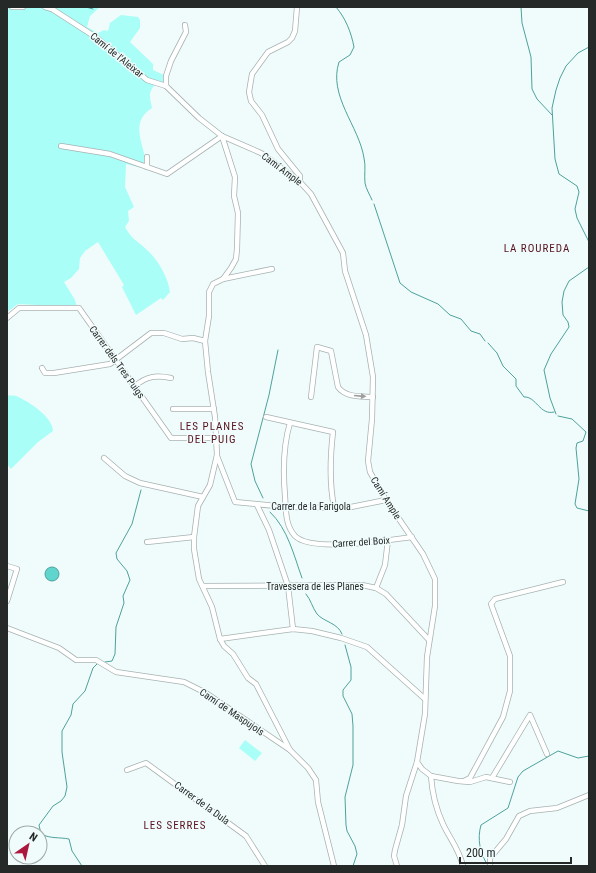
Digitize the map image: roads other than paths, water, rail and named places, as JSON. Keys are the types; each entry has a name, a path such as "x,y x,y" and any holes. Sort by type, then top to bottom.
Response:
{"street":[{"path":"12,7 23,7"},
{"name":"Camí de l'Aleixar","path":"45,7 52,9 97,38 148,80 166,86 200,118 222,136"},
{"path":"297,7 295,31 292,38 288,42 268,52 252,74 249,92 251,101 262,115 278,149 300,176 300,182"},
{"path":"166,86 166,76 171,61 186,32 187,26"},
{"path":"61,146 110,154 167,174 222,136 235,177 234,196 238,213 236,259 223,279"},
{"name":"Camí Ample","path":"222,136 261,153 300,182 311,194 343,254 345,270 366,335 373,377 373,397 368,460 370,472 386,500 412,537 431,568 435,579 435,606 429,640 425,714 417,762 406,796 402,825 395,850 394,856 397,866"},
{"path":"147,157 147,167"},
{"path":"272,269 223,279 213,284 209,292 209,316 206,341 208,372 214,409 217,455 210,484 198,506 194,537 197,567 212,607 220,639 224,646 233,654 248,678 256,684 290,750"},
{"name":"Carrer dels Tres Puigs","path":"7,318 19,308 79,308 171,438 212,438 217,443"},
{"path":"42,368 45,373 54,373 97,367 117,360 152,333 164,333 182,339 193,338 206,341"},
{"path":"312,396 317,347 331,351 338,387 347,395 373,397"},
{"path":"135,386 149,377 158,375 171,378"},
{"path":"173,409 214,409"},
{"path":"266,417 333,432 330,471 334,507"},
{"name":"Carrer del Boix","path":"290,423 284,456 286,507 290,530 297,538 304,541 338,545 412,537"},
{"name":"Carrer de la Farigola","path":"217,455 235,502 286,507 346,508 386,500"},
{"path":"104,458 125,476 140,483 203,497"},
{"path":"257,505 269,530 288,586 293,629"},
{"path":"147,542 194,537"},
{"path":"376,588 385,565 388,540"},
{"path":"7,566 16,569 7,601"},
{"path":"462,781 470,778 478,765 492,734 503,716 510,691 510,656 491,604 495,599 563,582"},
{"name":"Travessera de les Planes","path":"203,586 362,585 376,588 386,594 429,640"},
{"name":"Camí de Maspujols","path":"7,628 59,648 76,660 96,660 116,672 184,682 206,693 290,750 308,768 316,780 318,802 334,866"},
{"path":"220,639 293,629 312,631 367,647 425,699"},
{"path":"492,778 530,715 547,754"},
{"path":"417,762 422,769 432,776 470,782 486,777 510,782"},
{"name":"Carrer de la Dula","path":"127,770 146,763 202,802 246,836 264,866"},
{"path":"432,776 432,791 443,825 455,843 463,866"},
{"path":"490,866 490,858 506,840 519,816 530,811 557,808 589,795"}],"waterway":[{"path":"86,7 93,9"},
{"path":"336,7 348,26 354,47 350,55 339,62 337,75 338,87 341,99 361,146 365,161 365,183 372,200"},
{"path":"521,7 522,23 531,57 532,89 537,99 552,115"},
{"path":"589,47 578,53 566,66 560,78 552,108 555,159 559,174 577,186 579,192 575,209 577,218 589,242"},
{"path":"374,204 400,283 411,292 438,304 450,315 461,319 471,331 480,334 485,341"},
{"path":"556,414 550,398 544,370 551,354 569,327 568,322 563,315 562,302 564,291 569,281 589,267"},
{"path":"488,343 497,353 503,366 516,379 516,386 524,397 532,399 545,411 554,412"},
{"path":"263,498 255,481 251,464 269,395 278,350"},
{"path":"558,416 572,419 586,432 583,441 577,443 576,448 579,479 575,504 577,508 589,511"},
{"path":"105,662 112,661 115,654 116,627 124,603 123,596 130,580 127,571 117,559 116,553 132,524 141,490"},
{"path":"270,512 286,535 302,578"},
{"path":"306,594 317,614 337,627 342,634"},
{"path":"345,645 351,667 351,680 343,690 343,696 352,714 353,726 353,765 345,797 346,825 357,854 353,866"},
{"path":"82,866 72,851 69,839 45,836 41,834 39,825 53,806 61,801 65,796 67,787 62,752 62,731 71,715 73,704 85,691 93,668 98,663"},
{"path":"487,864 480,846 479,835 481,825 508,808 518,777 523,771 558,751 578,758 589,756"}],"district":[{"name":"LA ROUREDA","path":"537,248"},
{"name":"LES PLANES DEL PUIG","path":"212,432"},
{"name":"LES SERRES","path":"175,825"}]}
